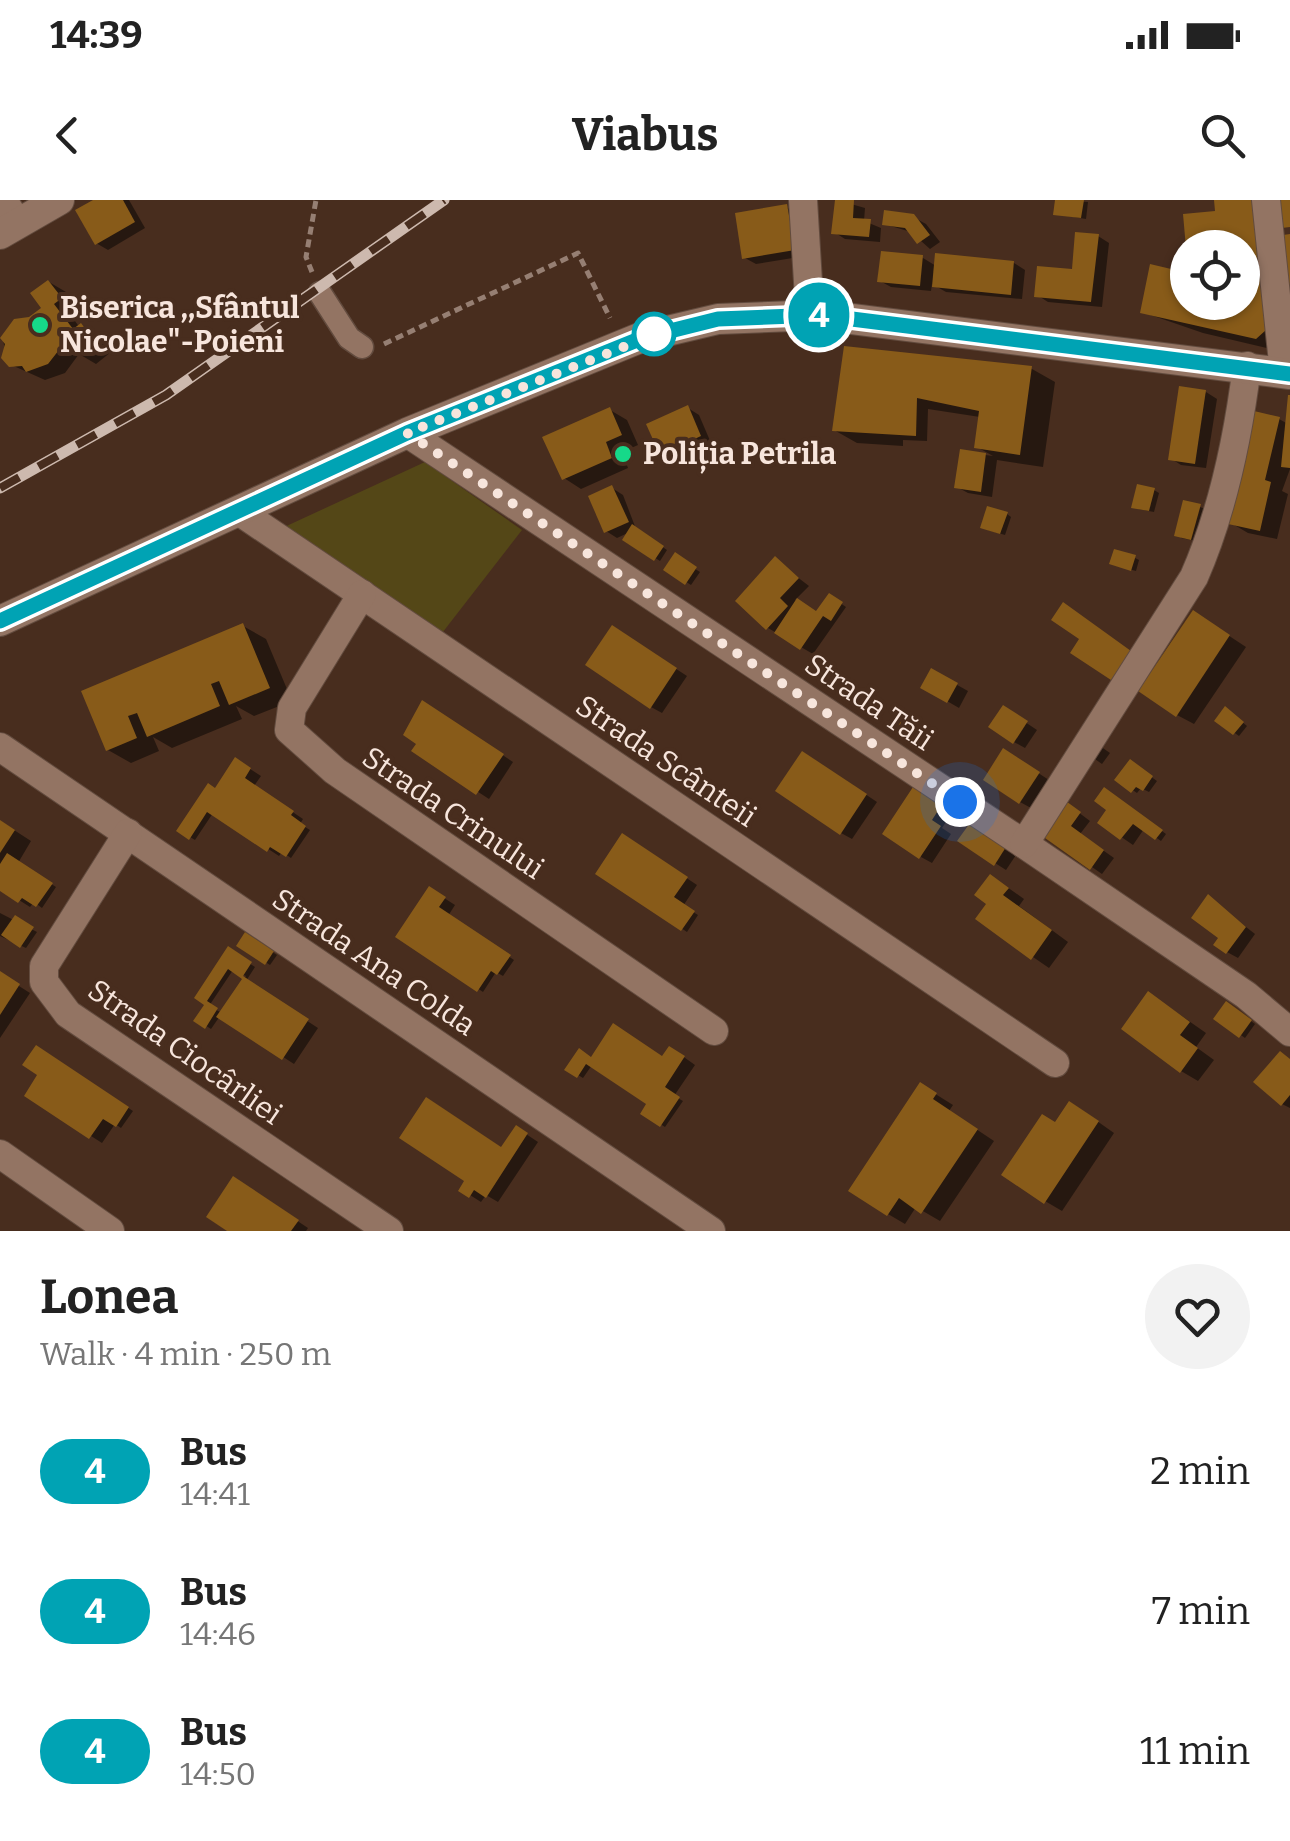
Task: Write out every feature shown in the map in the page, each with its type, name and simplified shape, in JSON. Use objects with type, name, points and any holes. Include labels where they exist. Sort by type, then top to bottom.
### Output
[{"type":"main road","points":[[7,219],[59,200]]},
{"type":"main road","points":[[0,621],[407,433],[670,329],[756,315],[810,315],[1287,373]]},
{"type":"street","points":[[804,200],[810,315]]},
{"type":"street","points":[[1266,200],[1287,373]]},
{"type":"street","points":[[320,293],[349,338],[362,346]]},
{"type":"street","points":[[1024,844],[1194,577],[1219,508],[1247,366]]},
{"type":"street","name":"Strada Tăii","points":[[407,433],[1024,844],[1246,995],[1290,1032]]},
{"type":"street","name":"Strada Scânteii","points":[[240,512],[1055,1063]]},
{"type":"street","name":"Strada Crinului","points":[[362,594],[292,708],[289,730],[297,740],[335,771],[714,1031]]},
{"type":"street","name":"Strada Ana Colda","points":[[0,747],[711,1231]]},
{"type":"street","name":"Strada Ciocârliei","points":[[128,833],[44,966],[44,982],[68,1014],[389,1231]]},
{"type":"street","points":[[0,1154],[110,1231]]},
{"type":"path","points":[[316,200],[306,257],[320,293]]},
{"type":"path","points":[[362,346],[394,342],[578,253],[610,318]]},
{"type":"shaded area","points":[[425,462],[522,530],[439,637],[280,529]]},
{"type":"building","points":[[93,200],[123,200],[135,222],[95,245],[75,210]]},
{"type":"building","points":[[835,200],[854,200],[853,218],[871,219],[869,237],[831,234]]},
{"type":"building","points":[[1055,200],[1084,200],[1081,218],[1053,215]]},
{"type":"building","points":[[1214,200],[1255,200],[1258,230],[1184,230],[1183,214],[1215,211]]},
{"type":"building","points":[[1280,200],[1290,200],[1290,227],[1282,228]]},
{"type":"building","points":[[787,204],[795,250],[742,259],[735,213]]},
{"type":"building","points":[[884,210],[914,214],[930,235],[917,244],[905,228],[882,225]]},
{"type":"building","points":[[1075,232],[1099,234],[1091,302],[1034,297],[1037,266],[1072,269]]},
{"type":"building","points":[[1290,234],[1290,288],[1287,288],[1283,235]]},
{"type":"building","points":[[881,251],[923,255],[920,286],[877,282]]},
{"type":"building","points":[[935,253],[1014,261],[1011,295],[932,287]]},
{"type":"building","points":[[1260,259],[1266,330],[1256,339],[1171,320],[1260,320]]},
{"type":"building","points":[[1150,264],[1170,269],[1170,320],[1140,313]]},
{"type":"building","name":"Biserica ,,Sfântul Nicolae\"-Poieni","points":[[48,280],[62,298],[54,304],[73,329],[81,323],[95,342],[77,355],[66,341],[48,364],[26,372],[22,366],[9,367],[1,358],[5,344],[0,338],[14,319],[29,317],[41,308],[30,293]]},
{"type":"building","points":[[844,346],[1032,366],[1020,455],[974,448],[979,411],[917,398],[916,436],[832,431]]},
{"type":"building","points":[[1179,386],[1206,390],[1195,464],[1168,460]]},
{"type":"building","points":[[1290,395],[1290,468],[1281,467]]},
{"type":"building","points":[[688,405],[701,436],[660,455],[646,424]]},
{"type":"building","points":[[610,407],[622,435],[606,442],[612,458],[562,480],[542,437]]},
{"type":"building","points":[[1254,411],[1280,417],[1265,480],[1271,482],[1260,531],[1228,524]]},
{"type":"building","points":[[960,449],[986,453],[981,492],[954,488]]},
{"type":"building","points":[[1137,484],[1155,488],[1149,511],[1131,508]]},
{"type":"building","points":[[612,485],[629,522],[604,533],[588,496]]},
{"type":"building","points":[[1183,500],[1201,504],[1191,540],[1174,536]]},
{"type":"building","points":[[987,506],[1008,512],[1000,534],[980,528]]},
{"type":"building","points":[[632,524],[664,546],[654,561],[622,540]]},
{"type":"building","points":[[1114,549],[1136,555],[1131,571],[1109,564]]},
{"type":"building","points":[[675,552],[697,567],[685,585],[663,570]]},
{"type":"building","points":[[775,556],[799,578],[780,598],[788,606],[766,630],[735,601]]},
{"type":"building","points":[[829,593],[843,602],[831,621],[823,616],[800,650],[774,633],[797,598],[816,611]]},
{"type":"building","points":[[1063,602],[1131,651],[1111,680],[1070,653],[1079,639],[1051,620]]},
{"type":"building","points":[[1193,610],[1230,635],[1176,717],[1138,691]]},
{"type":"building","points":[[243,623],[270,688],[229,705],[219,681],[211,684],[220,706],[147,737],[137,713],[128,716],[137,738],[106,751],[81,691]]},
{"type":"building","points":[[612,625],[677,668],[650,709],[585,665]]},
{"type":"building","points":[[931,668],[958,683],[947,703],[920,688]]},
{"type":"building","points":[[422,700],[504,754],[476,795],[411,751],[416,744],[403,735]]},
{"type":"building","points":[[1003,705],[1028,721],[1013,744],[988,727]]},
{"type":"building","points":[[1225,706],[1244,722],[1233,735],[1214,721]]},
{"type":"building","points":[[898,709],[909,715],[900,733],[888,726]]},
{"type":"building","points":[[1003,748],[1040,772],[1019,804],[983,780]]},
{"type":"building","points":[[802,751],[867,794],[840,835],[775,791]]},
{"type":"building","points":[[235,757],[251,768],[245,778],[294,811],[291,815],[306,826],[286,857],[270,847],[267,852],[207,812],[189,840],[176,831],[208,783],[215,788]]},
{"type":"building","points":[[1130,759],[1153,776],[1143,791],[1136,787],[1131,793],[1114,780]]},
{"type":"building","points":[[913,787],[941,806],[932,820],[941,826],[919,859],[882,834]]},
{"type":"building","points":[[1104,787],[1163,830],[1155,840],[1133,824],[1120,840],[1097,823],[1106,810],[1094,801]]},
{"type":"building","points":[[1063,799],[1081,812],[1071,826],[1104,850],[1090,870],[1038,833]]},
{"type":"building","points":[[0,820],[15,830],[0,853]]},
{"type":"building","points":[[970,823],[1006,847],[994,866],[957,841]]},
{"type":"building","points":[[622,833],[688,877],[674,897],[695,911],[681,931],[595,874]]},
{"type":"building","points":[[7,853],[53,883],[36,907],[22,898],[18,903],[0,891],[0,864]]},
{"type":"building","points":[[990,874],[1009,888],[1003,895],[1052,930],[1031,960],[975,919],[986,904],[974,895]]},
{"type":"building","points":[[429,886],[446,897],[439,907],[511,955],[497,975],[491,971],[477,992],[395,937]]},
{"type":"building","points":[[1208,894],[1246,927],[1226,954],[1213,945],[1218,938],[1191,918]]},
{"type":"building","points":[[15,915],[34,927],[20,948],[1,935]]},
{"type":"building","points":[[245,932],[274,951],[265,965],[236,946]]},
{"type":"building","points":[[228,946],[252,962],[243,976],[309,1019],[282,1060],[216,1017],[242,979],[228,969],[207,1001],[218,1008],[205,1029],[193,1021],[204,1005],[194,998]]},
{"type":"building","points":[[0,971],[20,984],[0,1015]]},
{"type":"building","points":[[1148,991],[1190,1022],[1180,1035],[1198,1048],[1180,1073],[1121,1029]]},
{"type":"building","points":[[1226,1001],[1252,1020],[1239,1038],[1213,1019]]},
{"type":"building","points":[[613,1023],[662,1056],[669,1046],[685,1056],[665,1087],[680,1097],[660,1127],[640,1114],[646,1104],[586,1064],[577,1078],[564,1070],[579,1048],[591,1057]]},
{"type":"building","points":[[36,1045],[129,1107],[116,1127],[103,1119],[89,1139],[24,1096],[37,1075],[22,1065]]},
{"type":"building","points":[[1280,1051],[1290,1059],[1290,1095],[1281,1106],[1253,1082]]},
{"type":"building","points":[[920,1082],[937,1093],[933,1099],[978,1129],[921,1214],[899,1198],[887,1216],[848,1191]]},
{"type":"building","points":[[426,1097],[501,1147],[516,1125],[528,1133],[486,1198],[474,1190],[469,1198],[458,1191],[464,1181],[399,1138]]},
{"type":"building","points":[[1069,1101],[1099,1121],[1044,1204],[1001,1175],[1042,1114],[1055,1122]]},
{"type":"building","points":[[233,1176],[299,1220],[291,1231],[227,1231],[206,1217]]},
{"type":"railway","points":[[0,488],[166,395],[444,200]]},
{"type":"bus line","name":"4","points":[[0,621],[407,433],[590,358],[685,325],[756,315],[820,315],[1107,348],[1290,374]]},
{"type":"place","name":"Biserica ,,Sfântul Nicolae\"-Poieni","points":[[40,325]]},
{"type":"place","name":"Poliția Petrila","points":[[623,454]]},
{"type":"route","points":[[654,334],[664,331],[407,433],[960,802]]}]
